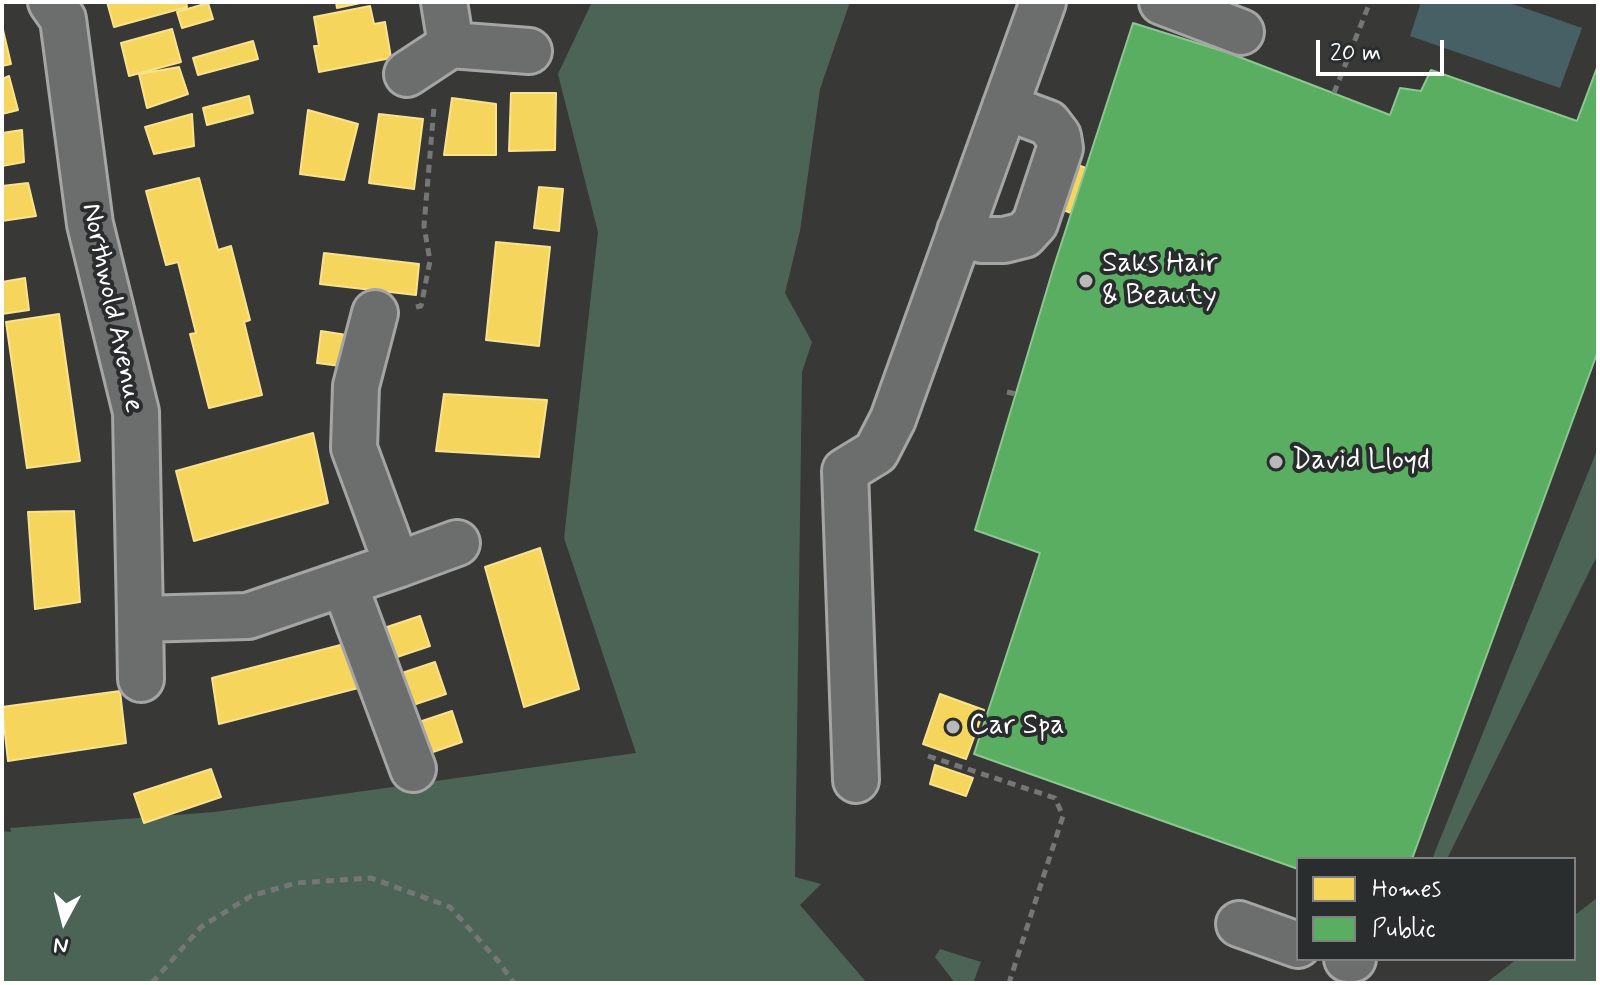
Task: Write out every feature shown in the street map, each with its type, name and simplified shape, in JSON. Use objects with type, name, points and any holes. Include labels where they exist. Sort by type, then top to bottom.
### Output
[{"type":"street","name":"Northwold Avenue","points":[[51,2],[63,19],[90,224],[136,412],[141,679]]},
{"type":"street","points":[[444,2],[451,45]]},
{"type":"street","points":[[856,780],[845,471],[876,452],[893,419],[1043,2]]},
{"type":"street","points":[[1162,2],[1241,32]]},
{"type":"street","points":[[407,74],[451,45],[529,51]]},
{"type":"street","points":[[960,231],[982,240],[1004,240],[1024,235],[1035,223],[1060,148],[1058,136],[1048,123],[1005,107]]},
{"type":"street","points":[[375,313],[356,386],[354,448],[397,565]]},
{"type":"street","points":[[140,619],[248,616],[457,543]]},
{"type":"street","points":[[344,583],[413,769]]},
{"type":"street","points":[[1239,924],[1296,944]]},
{"type":"path","points":[[1334,93],[1370,2]]},
{"type":"path","points":[[375,313],[421,306],[430,261],[424,226],[436,86],[451,45]]},
{"type":"path","points":[[1007,392],[1016,394]]},
{"type":"path","points":[[928,756],[1055,798],[1063,816],[1009,983]]},
{"type":"path","points":[[152,983],[201,927],[251,896],[296,883],[371,878],[450,907],[514,983]]},
{"type":"green space","points":[[592,2],[850,2],[820,89],[800,231],[785,293],[812,342],[802,372],[795,877],[821,884],[800,905],[867,983],[2,983],[2,831],[11,832],[10,828],[214,812],[636,753],[564,538],[598,232],[558,74]]},
{"type":"green space","points":[[1598,448],[1598,554],[1448,857],[1433,857]]},
{"type":"green space","points":[[1598,897],[1598,983],[1486,983],[1514,961],[1576,961],[1576,914]]},
{"type":"green space","points":[[940,949],[981,962],[973,983],[955,983],[935,957]]},
{"type":"water","points":[[1421,2],[1507,2],[1582,28],[1560,88],[1410,36]]},
{"type":"building: Homes","points":[[107,2],[186,2],[187,7],[114,27]]},
{"type":"building: Homes","points":[[336,2],[365,2],[337,8]]},
{"type":"building: Homes","points":[[208,3],[213,19],[182,28],[177,12]]},
{"type":"building: Homes","points":[[370,6],[374,24],[385,22],[391,58],[319,72],[314,46],[319,46],[314,17]]},
{"type":"building: Homes","points":[[172,29],[181,62],[129,76],[121,43]]},
{"type":"building: Homes","points":[[2,31],[11,64],[2,66]]},
{"type":"building: Homes","points":[[253,41],[258,59],[198,75],[193,58]]},
{"type":"building: Homes","points":[[179,67],[188,94],[147,108],[139,74]]},
{"type":"building: Homes","points":[[9,76],[18,110],[2,114],[2,79]]},
{"type":"building: Homes","points":[[511,93],[556,93],[555,150],[509,151]]},
{"type":"building: Homes","points":[[249,96],[253,113],[207,125],[203,108]]},
{"type":"building: Homes","points":[[452,98],[496,104],[496,155],[444,155]]},
{"type":"building: Homes","points":[[308,110],[358,124],[344,180],[300,174]]},
{"type":"building: Homes","points":[[192,114],[194,146],[154,154],[145,127]]},
{"type":"building: Homes","points":[[379,114],[423,119],[414,189],[369,183]]},
{"type":"building: Homes","points":[[22,130],[24,162],[2,166],[2,133]]},
{"type":"building: Homes","points":[[1047,154],[1086,168],[1071,213],[1029,197]]},
{"type":"building: Homes","points":[[199,178],[218,250],[231,246],[250,320],[244,322],[262,395],[209,408],[190,334],[196,333],[178,262],[166,265],[146,191]]},
{"type":"building: Homes","points":[[28,183],[36,216],[2,221],[2,186]]},
{"type":"building: Homes","points":[[539,187],[563,189],[559,231],[534,228]]},
{"type":"building: Homes","points":[[496,242],[550,247],[539,346],[486,340]]},
{"type":"building: Homes","points":[[324,253],[419,264],[416,295],[320,284]]},
{"type":"building: Homes","points":[[25,278],[29,310],[2,314],[2,282]]},
{"type":"building: Homes","points":[[59,314],[80,461],[27,468],[6,322]]},
{"type":"building: Homes","points":[[321,331],[353,336],[348,367],[317,363]]},
{"type":"building: Homes","points":[[444,394],[547,400],[539,457],[436,451]]},
{"type":"building: Homes","points":[[313,433],[328,503],[194,541],[176,471]]},
{"type":"building: Homes","points":[[74,511],[80,602],[35,609],[28,512]]},
{"type":"building: Homes","points":[[540,548],[579,689],[524,707],[485,567]]},
{"type":"building: Homes","points":[[420,616],[430,646],[397,657],[387,627]]},
{"type":"building: Homes","points":[[360,640],[366,686],[219,724],[212,678]]},
{"type":"building: Homes","points":[[435,662],[446,694],[413,705],[402,673]]},
{"type":"building: Homes","points":[[120,691],[126,743],[8,761],[2,707]]},
{"type":"building: Homes","name":"Car Spa","points":[[940,694],[984,710],[966,759],[923,744]]},
{"type":"building: Homes","points":[[452,711],[462,742],[430,753],[419,722]]},
{"type":"building: Homes","name":"Car Spa","points":[[935,765],[973,778],[966,796],[930,784]]},
{"type":"building: Homes","points":[[211,769],[221,797],[144,823],[134,794]]},
{"type":"building: Public","name":"David Lloyd","points":[[1133,23],[1229,53],[1390,115],[1400,88],[1421,91],[1431,70],[1577,121],[1598,65],[1598,351],[1413,857],[1296,857],[1296,868],[974,754],[1040,553],[975,530],[1054,266]]},
{"type":"place","name":"Saks Hair & Beauty","points":[[1086,281]]},
{"type":"place","name":"David Lloyd","points":[[1276,462]]},
{"type":"place","name":"Car Spa","points":[[953,727]]}]
